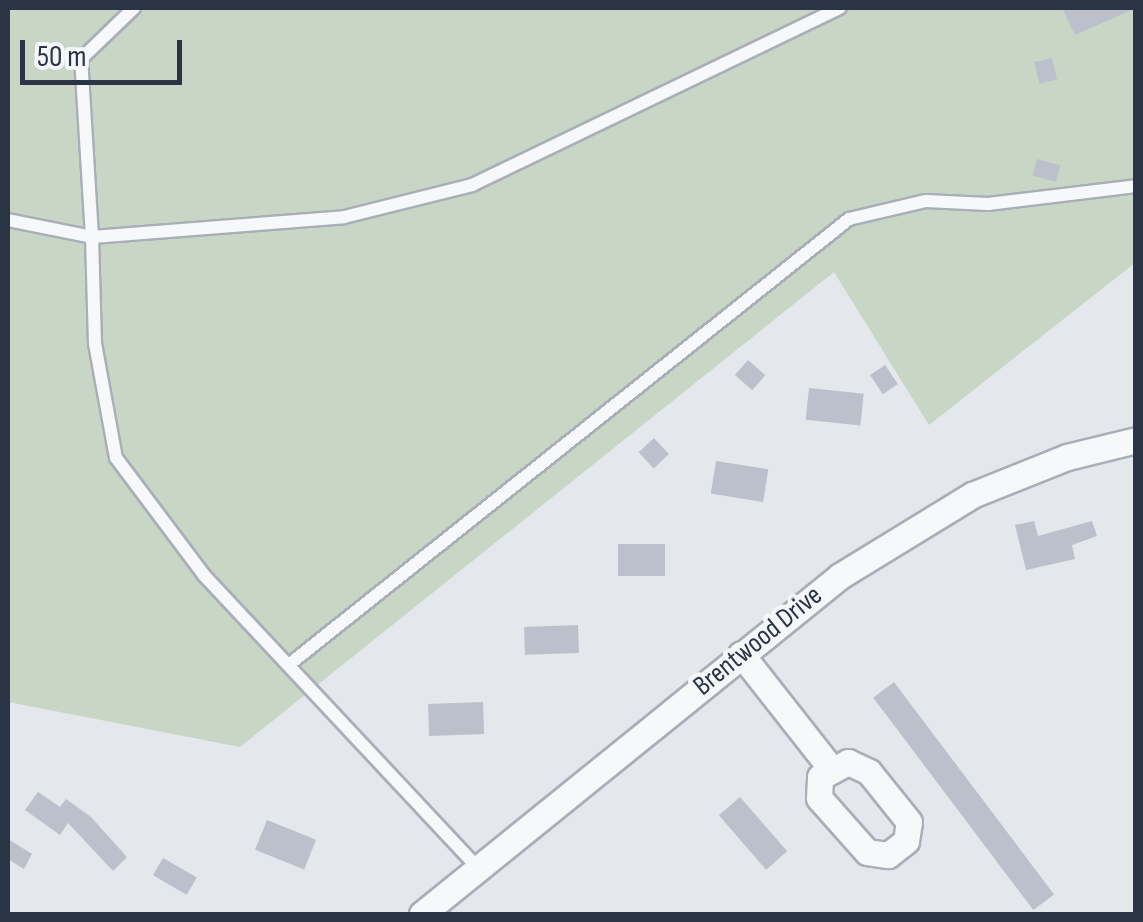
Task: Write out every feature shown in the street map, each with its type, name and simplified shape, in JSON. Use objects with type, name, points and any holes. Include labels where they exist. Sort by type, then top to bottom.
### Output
[{"type":"street","name":"Brentwood Drive","points":[[422,914],[840,576],[972,495],[1066,457],[1136,440]]},
{"type":"street","points":[[741,654],[830,767]]},
{"type":"lane","points":[[134,8],[80,60],[96,344],[116,458],[204,575],[478,868]]},
{"type":"lane","points":[[8,220],[92,237],[344,216],[472,185],[840,8]]},
{"type":"lane","points":[[290,663],[849,219],[926,201],[988,204],[1136,186]]},
{"type":"green space","points":[[8,8],[1135,8],[1135,263],[929,425],[834,272],[240,747],[8,702]]},
{"type":"building","points":[[1062,8],[1136,8],[1075,35]]},
{"type":"building","points":[[1052,58],[1057,79],[1039,83],[1034,62]]},
{"type":"building","points":[[1037,159],[1060,165],[1056,182],[1033,175]]},
{"type":"building","points":[[748,360],[765,375],[752,390],[735,375]]},
{"type":"building","points":[[885,365],[898,384],[883,394],[870,375]]},
{"type":"building","points":[[809,388],[864,394],[860,426],[806,420]]},
{"type":"building","points":[[654,438],[669,454],[654,468],[639,452]]},
{"type":"building","points":[[716,461],[768,469],[763,502],[711,494]]},
{"type":"building","points":[[1034,521],[1038,536],[1092,521],[1097,536],[1072,545],[1075,559],[1026,570],[1015,525]]},
{"type":"building","points":[[618,544],[665,544],[665,576],[618,576]]},
{"type":"building","points":[[578,625],[579,653],[525,655],[524,627]]},
{"type":"building","points":[[894,682],[1054,894],[1033,910],[873,698]]},
{"type":"building","points":[[483,702],[484,734],[429,736],[428,704]]},
{"type":"building","points":[[38,792],[60,807],[66,799],[91,817],[127,857],[113,871],[68,823],[60,835],[25,810]]},
{"type":"building","points":[[740,797],[787,851],[766,870],[719,815]]},
{"type":"building","points":[[267,820],[316,840],[304,870],[255,850]]},
{"type":"building","points":[[8,839],[32,854],[24,869],[8,859]]},
{"type":"building","points":[[163,858],[197,878],[187,895],[153,875]]}]
